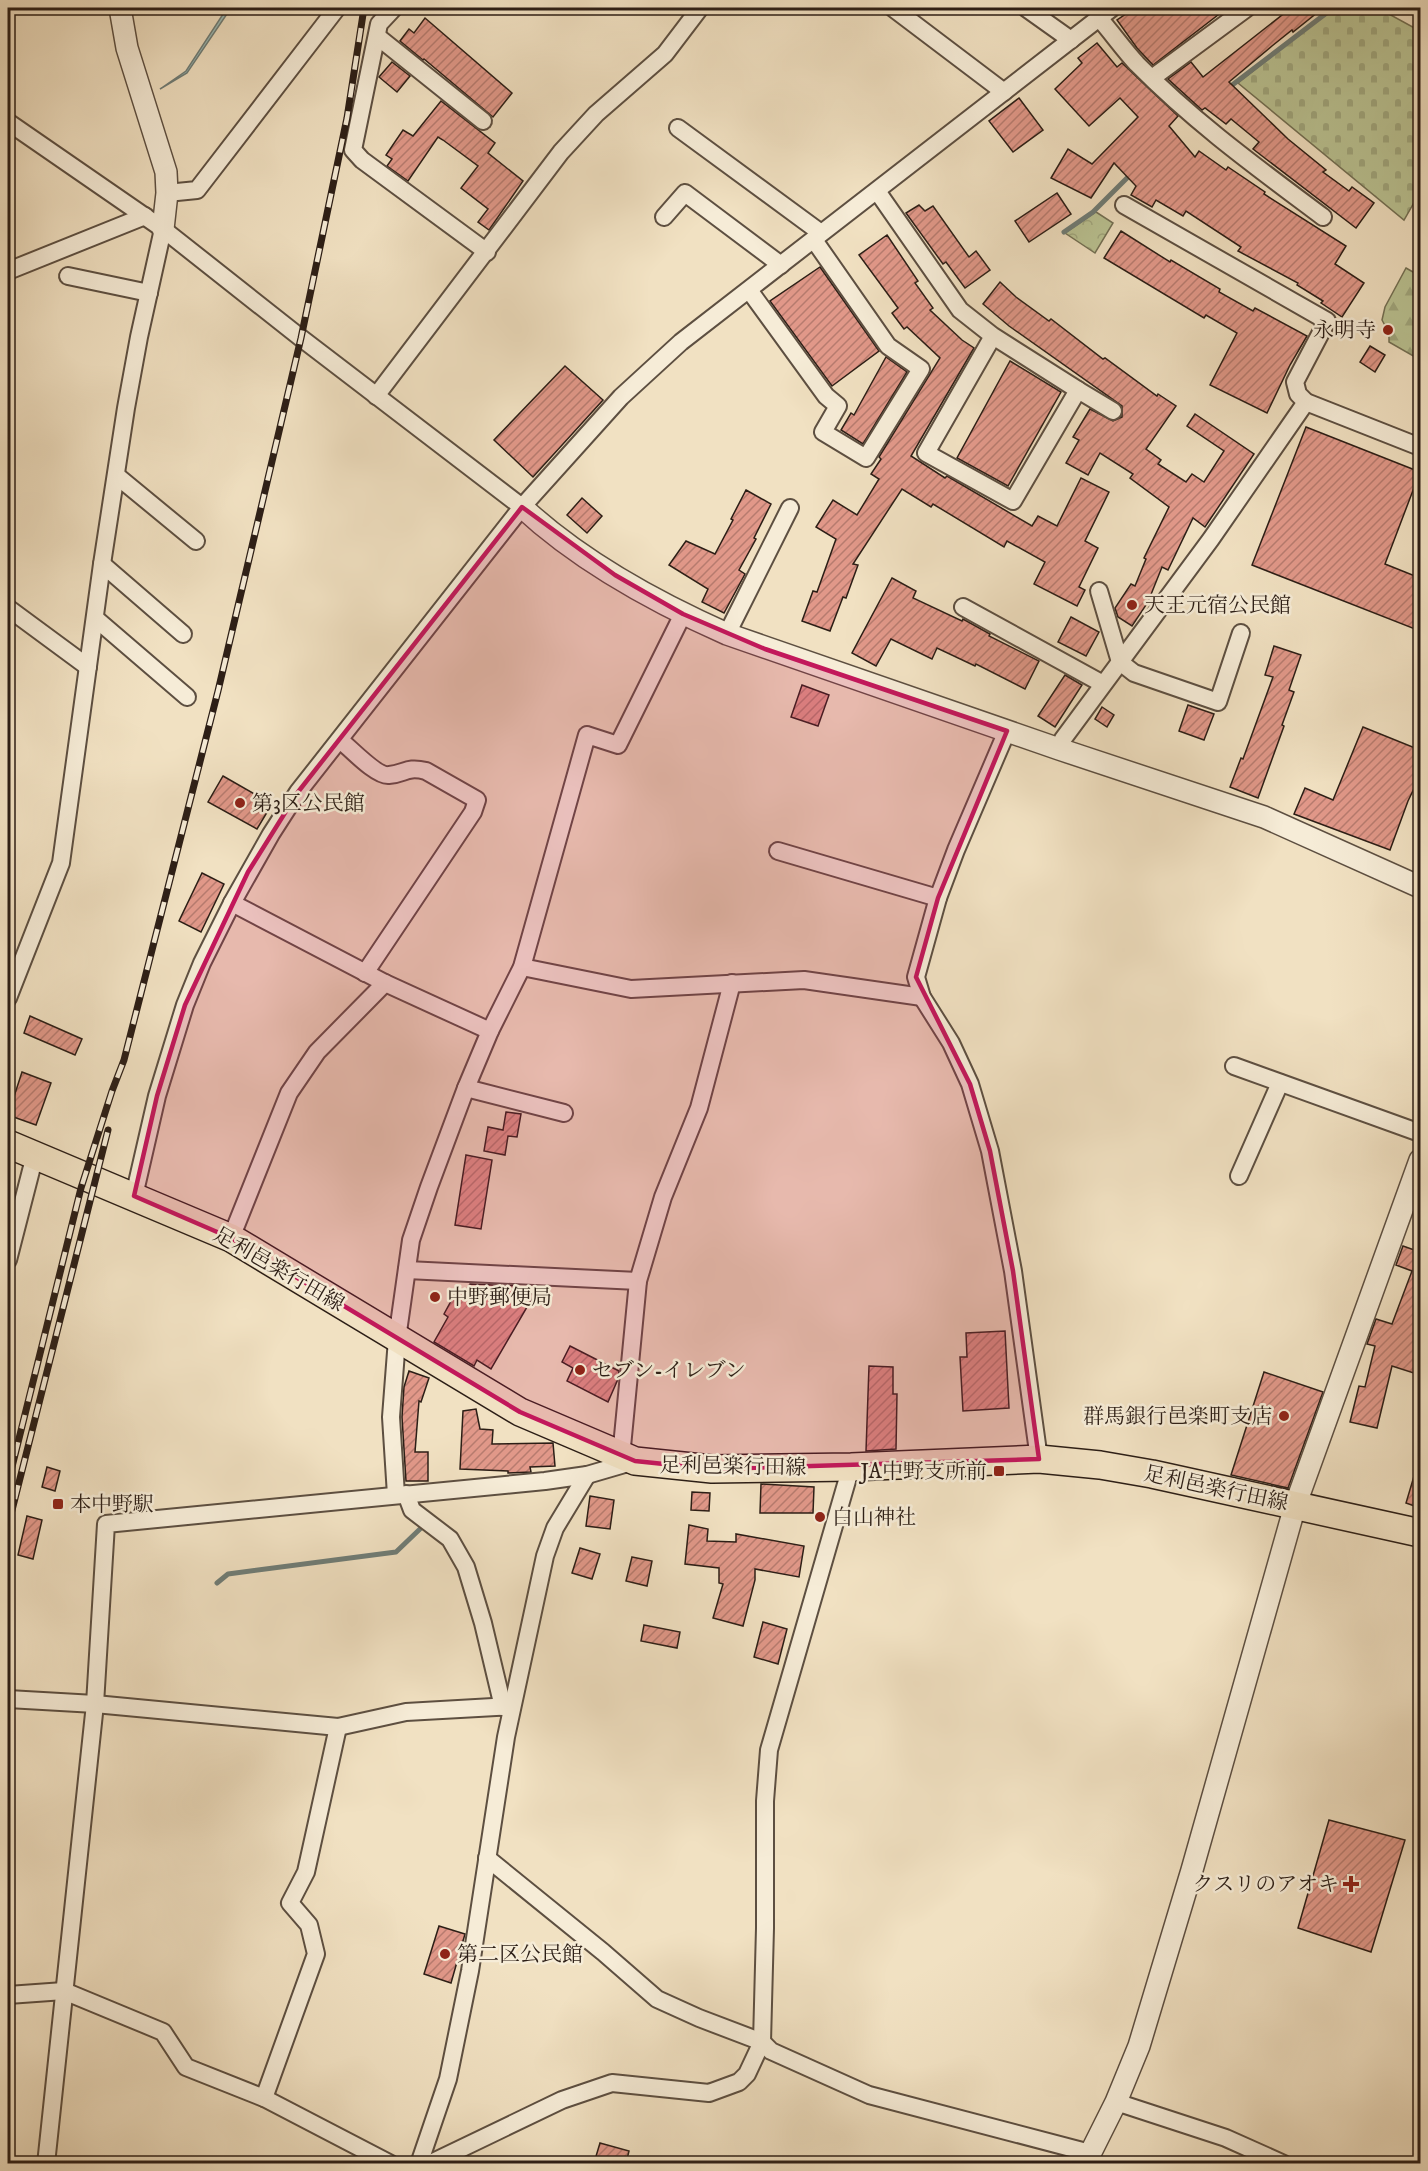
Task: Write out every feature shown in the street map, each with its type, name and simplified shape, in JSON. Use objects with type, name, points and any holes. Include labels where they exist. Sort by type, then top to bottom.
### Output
[{"type":"main road","name":"足利邑楽行田線","points":[[8,1144],[231,1238],[520,1412],[628,1459],[712,1469],[851,1467],[1039,1459],[1100,1465],[1152,1474],[1420,1533]]},
{"type":"street","points":[[8,998],[61,863],[126,408],[163,229],[167,194],[166,172],[127,48],[120,8]]},
{"type":"street","points":[[167,194],[197,190],[337,8]]},
{"type":"street","points":[[394,8],[380,23],[353,150],[362,160],[487,252]]},
{"type":"street","points":[[893,8],[1004,92]]},
{"type":"street","points":[[1026,8],[1071,40]]},
{"type":"street","points":[[1152,78],[1247,8]]},
{"type":"street","points":[[376,396],[561,152],[596,114],[665,54],[696,9]]},
{"type":"street","points":[[134,1196],[169,1053],[202,963],[232,903],[282,817],[522,507],[621,397],[681,342],[1106,13],[1136,63],[1224,143],[1323,217]]},
{"type":"street","points":[[380,23],[483,121]]},
{"type":"street","points":[[8,122],[163,229],[376,396],[589,558],[683,614],[727,634],[1264,817],[1420,887]]},
{"type":"street","points":[[678,128],[818,237],[888,346],[921,369],[866,458],[823,432],[838,406],[826,396],[749,290]]},
{"type":"street","points":[[877,191],[960,310],[993,336],[1113,411]]},
{"type":"street","points":[[664,217],[685,193],[781,265]]},
{"type":"street","points":[[1124,205],[1327,321],[1296,382],[1298,394],[1306,402],[1420,447]]},
{"type":"street","points":[[8,271],[145,216]]},
{"type":"street","points":[[68,276],[149,292]]},
{"type":"street","points":[[993,336],[926,453],[1013,501],[1078,390]]},
{"type":"street","points":[[1059,749],[1063,740],[1211,538],[1306,402]]},
{"type":"street","points":[[117,477],[196,541]]},
{"type":"street","points":[[727,634],[790,508]]},
{"type":"street","points":[[102,564],[183,634]]},
{"type":"street","points":[[1099,591],[1120,662],[1134,673],[1218,702],[1240,633]]},
{"type":"street","points":[[963,607],[1103,684]]},
{"type":"street","points":[[8,608],[88,667]]},
{"type":"street","points":[[508,1707],[466,1567],[450,1539],[412,1510],[401,1494],[392,1457],[391,1416],[397,1340],[411,1240],[466,1088],[490,1031],[522,967],[587,735],[618,745],[683,614]]},
{"type":"street","points":[[95,618],[188,697]]},
{"type":"street","points":[[1007,731],[938,898],[916,977],[922,997],[951,1043],[970,1084],[990,1151],[1013,1271],[1039,1459]]},
{"type":"street","points":[[340,740],[381,775],[393,775],[417,768],[477,800],[472,812],[365,973]]},
{"type":"street","points":[[778,851],[938,898]]},
{"type":"street","points":[[232,903],[385,983],[490,1031]]},
{"type":"street","points":[[522,967],[631,989],[804,980],[922,997]]},
{"type":"street","points":[[231,1238],[289,1093],[317,1052],[385,983]]},
{"type":"street","points":[[45,2163],[95,1704],[106,1524],[587,1475],[628,1459],[638,1281],[663,1197],[699,1108],[732,983]]},
{"type":"street","points":[[1233,1066],[1420,1134]]},
{"type":"street","points":[[1239,1176],[1280,1083]]},
{"type":"street","points":[[466,1088],[564,1113]]},
{"type":"street","points":[[8,1260],[35,1155]]},
{"type":"street","points":[[488,1858],[657,1999],[762,2042],[771,2051],[869,2095],[1088,2158],[1116,2102],[1142,2035],[1295,1506],[1415,1191],[1420,1160]]},
{"type":"street","points":[[407,1270],[638,1281]]},
{"type":"street","points":[[429,2163],[562,2100],[612,2083],[709,2093],[739,2082],[747,2074],[762,2042],[765,1801],[769,1750],[851,1467]]},
{"type":"street","points":[[419,2163],[448,2079],[470,1971],[506,1737],[508,1707],[545,1556],[555,1528],[587,1475]]},
{"type":"street","points":[[8,1699],[95,1704],[338,1727],[406,1712],[508,1707]]},
{"type":"street","points":[[264,2098],[316,1954],[309,1925],[290,1903],[306,1872],[338,1727]]},
{"type":"street","points":[[8,1995],[64,1991],[163,2032],[186,2067],[264,2098],[391,2163]]},
{"type":"street","points":[[1116,2102],[1226,2138],[1284,2163]]},
{"type":"highlighted area","points":[[522,507],[615,575],[683,614],[765,649],[1007,731],[938,898],[916,977],[970,1084],[990,1151],[1013,1271],[1039,1459],[712,1469],[635,1461],[520,1412],[231,1238],[134,1196],[157,1096],[185,1005],[248,872],[298,792]]},
{"type":"green space","points":[[1337,8],[1378,8],[1420,31],[1420,192],[1404,220],[1238,83],[1315,22]]},
{"type":"green space","points":[[1096,212],[1113,223],[1095,253],[1065,233]]},
{"type":"green space","points":[[1406,268],[1420,276],[1420,347],[1415,357],[1389,342],[1389,333],[1382,320],[1385,307]]},
{"type":"water","points":[[227,8],[231,8],[187,73],[160,89],[186,71]]},
{"type":"building","points":[[1135,8],[1227,8],[1153,65],[1137,48],[1117,20]]},
{"type":"building","points":[[1291,8],[1323,8],[1293,32],[1292,30],[1229,82],[1288,139],[1326,170],[1323,172],[1349,191],[1352,187],[1374,203],[1356,228],[1253,149],[1259,142],[1231,119],[1226,124],[1205,108],[1202,110],[1168,79],[1191,62],[1203,77]]},
{"type":"building","points":[[425,18],[512,93],[493,117],[400,41],[409,29],[414,33]]},
{"type":"building","points":[[1097,43],[1117,67],[1122,63],[1178,116],[1169,126],[1195,157],[1199,151],[1226,170],[1228,167],[1265,192],[1264,194],[1346,246],[1335,264],[1364,283],[1342,317],[1321,303],[1323,301],[1297,285],[1298,283],[1238,251],[1241,247],[1186,211],[1183,216],[1156,200],[1152,207],[1131,195],[1136,186],[1114,163],[1091,198],[1051,178],[1068,149],[1092,164],[1138,117],[1120,98],[1089,126],[1055,89],[1082,63],[1078,58]]},
{"type":"building","points":[[392,62],[410,76],[397,92],[379,77]]},
{"type":"building","points":[[1019,98],[1043,130],[1013,152],[989,121]]},
{"type":"building","points":[[441,101],[495,143],[488,153],[523,181],[489,230],[478,222],[488,209],[461,188],[478,166],[443,140],[438,137],[408,181],[387,166],[392,159],[386,155],[403,130],[413,136]]},
{"type":"building","points":[[1057,193],[1071,214],[1029,242],[1015,221]]},
{"type":"building","points":[[919,205],[925,211],[933,206],[969,257],[976,251],[990,270],[965,288],[946,262],[943,264],[906,213]]},
{"type":"building","points":[[1121,231],[1170,262],[1171,260],[1220,289],[1219,292],[1307,336],[1267,413],[1210,385],[1237,333],[1206,315],[1204,318],[1104,258]]},
{"type":"building","points":[[887,235],[918,281],[915,283],[933,308],[930,310],[974,348],[911,456],[945,478],[947,476],[1032,526],[1038,516],[1057,526],[1081,478],[1109,492],[1085,541],[1098,548],[1079,587],[1085,590],[1077,606],[1034,584],[1045,562],[1007,541],[1004,547],[933,504],[931,507],[902,489],[853,564],[858,565],[846,598],[843,597],[830,631],[802,621],[813,591],[817,592],[836,539],[816,527],[833,500],[857,515],[879,479],[871,474],[881,459],[879,457],[940,358],[907,327],[904,329],[892,313],[898,308],[859,255]]},
{"type":"building","points":[[820,267],[879,351],[832,386],[770,301]]},
{"type":"building","points":[[1000,282],[1049,321],[1051,319],[1103,359],[1105,358],[1157,396],[1158,394],[1176,406],[1146,449],[1161,460],[1158,464],[1186,482],[1192,474],[1204,482],[1224,451],[1187,426],[1195,414],[1254,454],[1205,527],[1193,518],[1168,570],[1162,567],[1148,602],[1132,626],[1118,617],[1115,608],[1131,584],[1135,586],[1146,559],[1144,558],[1169,507],[1130,478],[1133,474],[1100,453],[1088,475],[1066,463],[1079,440],[1073,437],[1090,409],[1113,421],[1122,417],[1122,406],[1009,326],[983,304]]},
{"type":"building","points":[[1370,346],[1385,355],[1375,372],[1360,362]]},
{"type":"building","points":[[886,357],[907,372],[863,444],[841,430],[851,413],[854,415]]},
{"type":"building","points":[[1010,361],[1061,392],[1008,486],[957,458]]},
{"type":"building","points":[[565,366],[603,400],[533,477],[494,440]]},
{"type":"building","points":[[1306,427],[1420,472],[1385,564],[1420,578],[1420,631],[1252,565]]},
{"type":"building","points":[[746,490],[771,504],[739,570],[745,574],[724,613],[702,602],[708,589],[669,565],[686,541],[715,554]]},
{"type":"building","points":[[582,498],[602,516],[587,533],[567,515]]},
{"type":"building","points":[[892,578],[916,591],[913,598],[962,621],[963,619],[990,634],[989,636],[1039,661],[1025,689],[976,664],[975,666],[937,648],[932,659],[891,639],[876,666],[852,653]]},
{"type":"building","points":[[1071,617],[1099,632],[1086,656],[1058,642]]},
{"type":"building","points":[[1274,646],[1301,655],[1289,690],[1294,692],[1282,725],[1284,726],[1258,798],[1230,787],[1241,758],[1243,759],[1273,677],[1265,675]]},
{"type":"building","points":[[1065,675],[1082,685],[1055,727],[1038,716]]},
{"type":"building","points":[[802,685],[829,695],[818,726],[791,717]]},
{"type":"building","points":[[1188,705],[1214,714],[1204,740],[1179,731]]},
{"type":"building","points":[[1102,707],[1114,715],[1107,727],[1095,719]]},
{"type":"building","points":[[1363,727],[1420,750],[1420,776],[1390,850],[1294,814],[1305,788],[1333,800]]},
{"type":"building","name":"第3区公民館","points":[[223,776],[272,804],[257,829],[208,802]]},
{"type":"building","points":[[202,873],[224,884],[201,932],[179,921]]},
{"type":"building","points":[[30,1016],[82,1039],[75,1055],[24,1033]]},
{"type":"building","points":[[22,1072],[51,1083],[36,1125],[8,1115]]},
{"type":"building","points":[[506,1112],[521,1114],[517,1137],[508,1136],[505,1155],[484,1151],[488,1127],[503,1130]]},
{"type":"building","points":[[466,1155],[492,1160],[481,1229],[455,1225]]},
{"type":"building","points":[[1403,1246],[1420,1252],[1420,1375],[1392,1366],[1377,1428],[1350,1422],[1359,1386],[1365,1387],[1375,1346],[1367,1344],[1376,1319],[1392,1324],[1412,1271],[1396,1265]]},
{"type":"building","points":[[470,1284],[517,1286],[534,1295],[491,1369],[477,1360],[474,1366],[434,1342],[448,1317],[444,1314],[457,1290],[464,1294]]},
{"type":"building","points":[[1005,1331],[1009,1408],[963,1411],[960,1357],[967,1357],[966,1333]]},
{"type":"building","points":[[570,1346],[619,1371],[608,1402],[567,1381],[573,1368],[562,1362]]},
{"type":"building","points":[[869,1366],[893,1367],[893,1394],[897,1394],[896,1449],[866,1451]]},
{"type":"building","points":[[409,1371],[429,1378],[421,1402],[419,1401],[415,1452],[428,1452],[428,1481],[406,1481],[402,1417],[404,1387]]},
{"type":"building","name":"群馬銀行邑楽町支店","points":[[1264,1372],[1323,1392],[1288,1488],[1231,1475]]},
{"type":"building","points":[[476,1409],[480,1429],[493,1430],[492,1444],[553,1443],[555,1466],[530,1467],[531,1472],[508,1473],[508,1471],[460,1469],[463,1411]]},
{"type":"building","points":[[1417,1466],[1420,1466],[1420,1508],[1406,1503]]},
{"type":"building","points":[[47,1467],[60,1471],[55,1491],[42,1487]]},
{"type":"building","points":[[761,1484],[814,1487],[813,1513],[760,1513]]},
{"type":"building","points":[[692,1492],[710,1493],[709,1511],[691,1510]]},
{"type":"building","points":[[590,1496],[614,1500],[610,1529],[586,1526]]},
{"type":"building","points":[[27,1516],[42,1520],[33,1559],[18,1555]]},
{"type":"building","points":[[689,1525],[708,1529],[707,1541],[736,1542],[736,1534],[804,1546],[799,1577],[755,1569],[755,1580],[743,1626],[713,1618],[723,1584],[719,1583],[719,1568],[685,1564]]},
{"type":"building","points":[[580,1548],[600,1554],[592,1579],[572,1573]]},
{"type":"building","points":[[632,1557],[652,1561],[647,1586],[626,1581]]},
{"type":"building","points":[[763,1622],[787,1629],[778,1664],[754,1657]]},
{"type":"building","points":[[644,1625],[680,1632],[677,1648],[641,1641]]},
{"type":"building","name":"クスリのアオキ","points":[[1329,1820],[1405,1840],[1371,1952],[1298,1928]]},
{"type":"building","name":"第二区公民館","points":[[439,1926],[465,1934],[451,1983],[424,1974]]},
{"type":"building","points":[[600,2143],[629,2151],[626,2163],[594,2163]]},
{"type":"waterway","points":[[1227,89],[1333,8]]},
{"type":"waterway","points":[[1064,232],[1093,212],[1132,173]]},
{"type":"waterway","points":[[217,1583],[228,1574],[396,1552],[420,1529]]},
{"type":"railway","points":[[8,1483],[81,1188],[124,1060],[218,691],[301,338],[347,118],[364,8]]},
{"type":"railway","points":[[8,1526],[108,1130]]},
{"type":"place","name":"永明寺","points":[[1388,330]]},
{"type":"place","name":"天王元宿公民館","points":[[1132,605]]},
{"type":"place","name":"第3区公民館","points":[[240,803]]},
{"type":"place","name":"中野郵便局","points":[[435,1297]]},
{"type":"place","name":"セブン-イレブン","points":[[580,1370]]},
{"type":"place","name":"群馬銀行邑楽町支店","points":[[1284,1416]]},
{"type":"place","name":"JA中野支所前","points":[[999,1471]]},
{"type":"place","name":"本中野駅","points":[[58,1504]]},
{"type":"place","name":"白山神社","points":[[820,1517]]},
{"type":"place","name":"クスリのアオキ","points":[[1351,1884]]},
{"type":"place","name":"第二区公民館","points":[[445,1954]]}]
